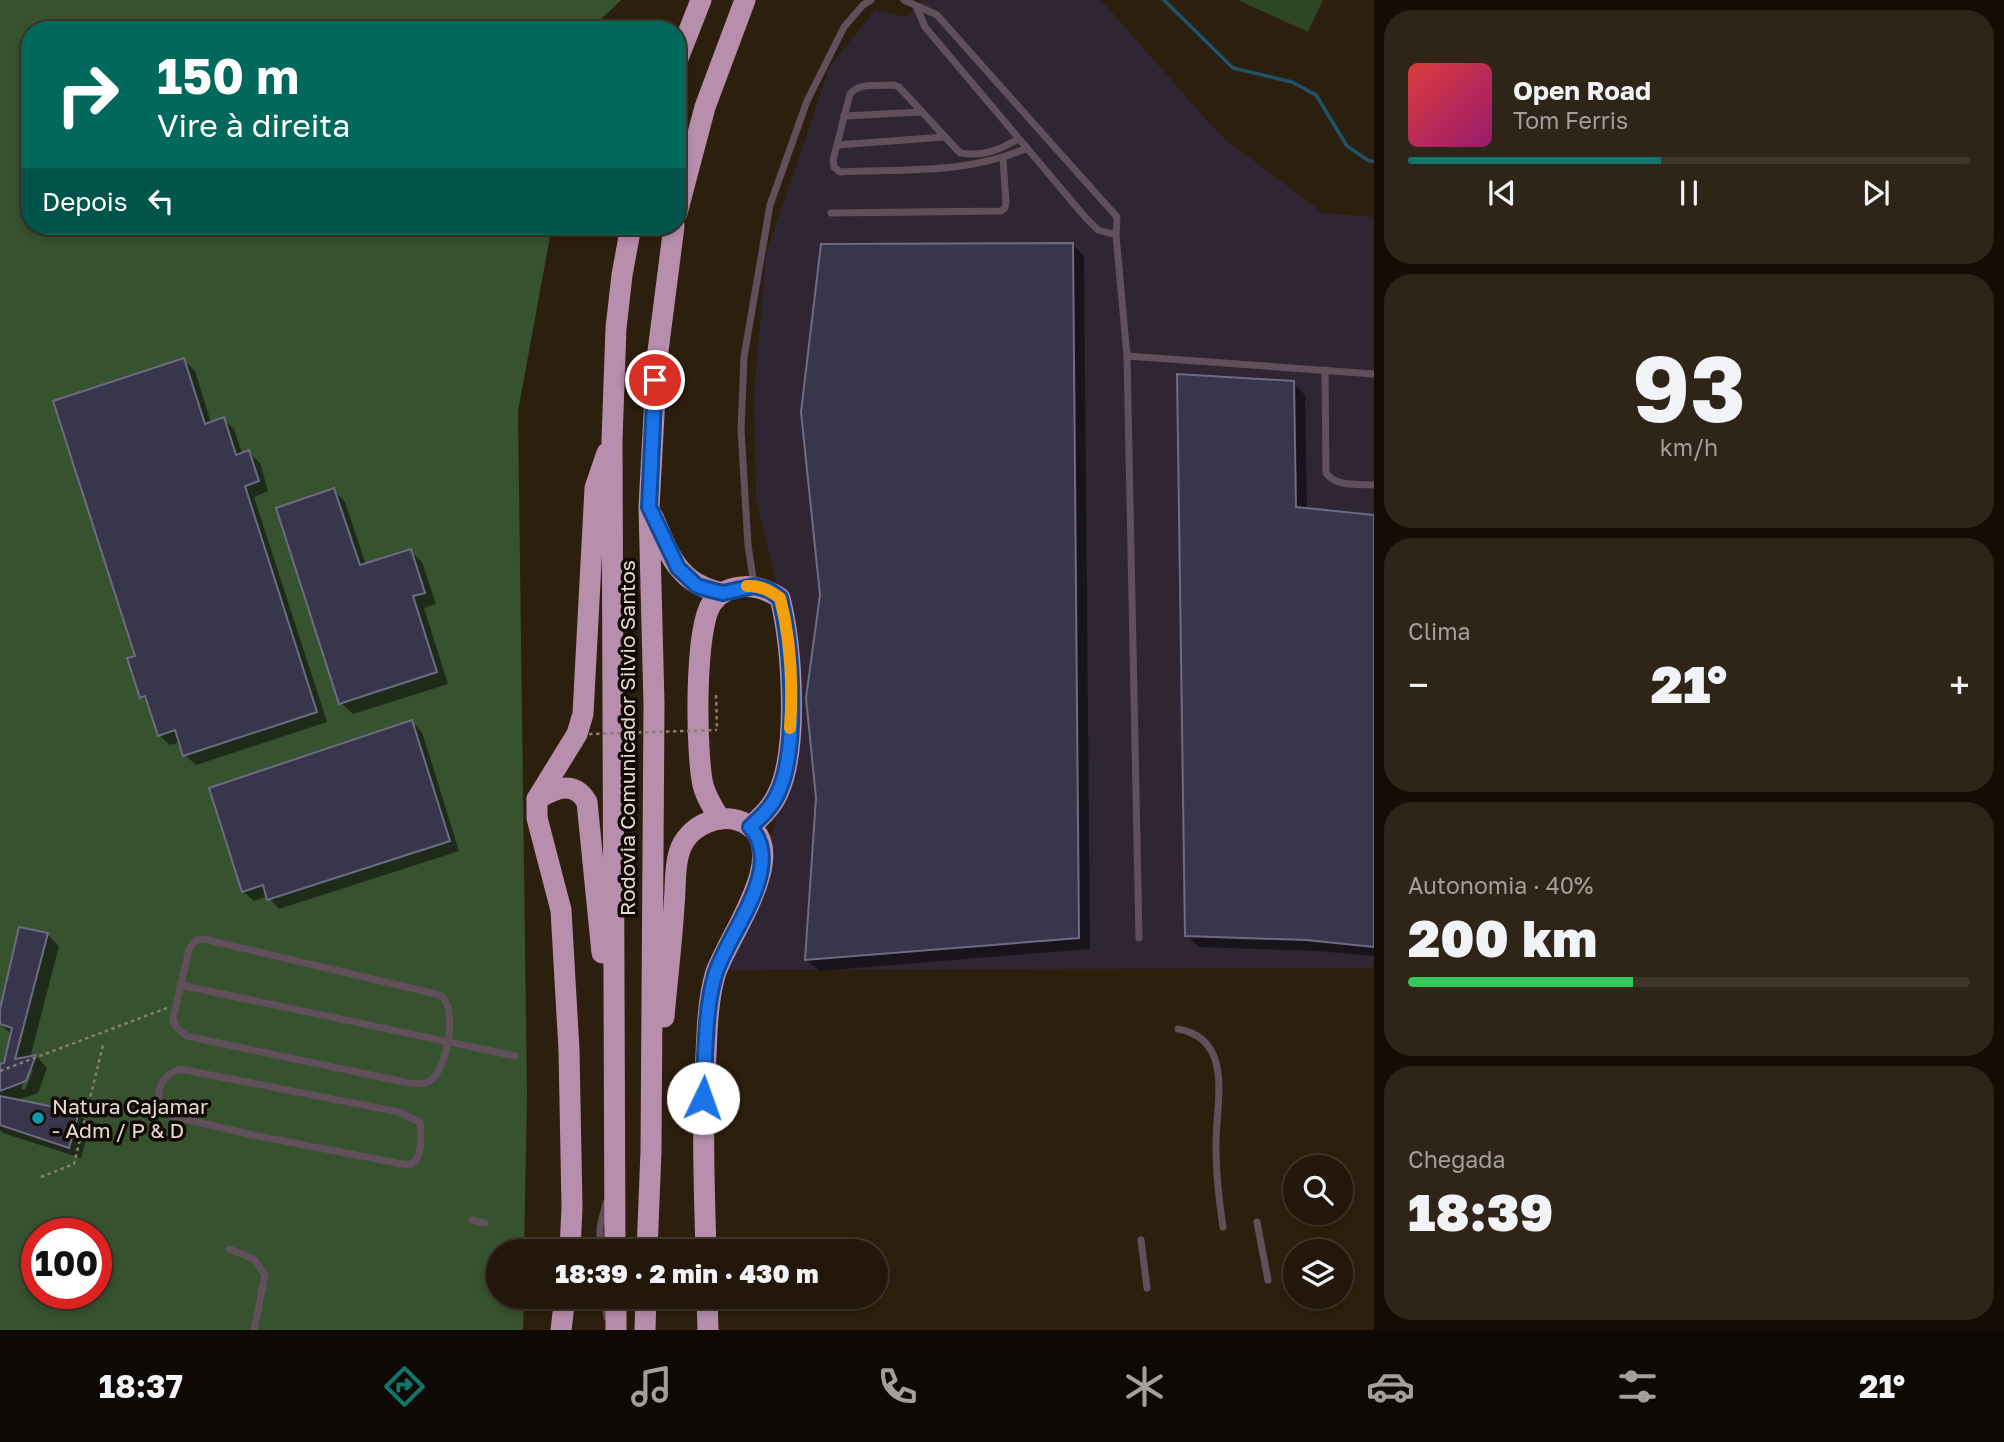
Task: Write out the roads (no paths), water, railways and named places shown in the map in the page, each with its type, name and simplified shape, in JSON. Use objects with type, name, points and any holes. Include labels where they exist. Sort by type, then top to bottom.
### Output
[{"type":"highway","points":[[686,38],[701,0]]},
{"type":"highway","points":[[686,179],[705,107],[745,0]]},
{"type":"highway","name":"Rodovia Comunicador Silvio Santos","points":[[615,1239],[612,440],[616,328],[629,235]]},
{"type":"highway","name":"Rodovia Comunicador Silvio Santos","points":[[647,1239],[651,1151],[654,705],[649,507],[657,359],[673,235]]},
{"type":"highway","points":[[571,1239],[569,1050],[561,910],[537,818],[537,799],[577,734],[583,714],[594,488],[612,440]]},
{"type":"highway","points":[[649,507],[678,568],[697,586],[723,593],[754,586],[769,590],[780,598],[786,624],[790,669],[790,725],[786,763],[779,793],[768,810],[750,827]]},
{"type":"highway","points":[[720,819],[704,789],[701,772],[698,684],[705,623],[711,604],[723,593]]},
{"type":"highway","points":[[537,799],[553,789],[567,787],[575,789],[587,802],[601,943],[614,1024]]},
{"type":"highway","points":[[651,1151],[679,850],[689,834],[702,825],[720,819],[736,820],[750,827],[758,835],[762,863],[754,893],[715,975],[708,1020],[702,1125],[706,1239]]},
{"type":"highway","points":[[561,1330],[564,1309]]},
{"type":"highway","points":[[614,1330],[615,1309]]},
{"type":"highway","points":[[645,1330],[646,1309]]},
{"type":"highway","points":[[707,1309],[708,1330]]},
{"type":"lane","points":[[754,586],[748,545],[741,430],[744,357],[770,205],[807,101],[844,27],[863,5],[872,0]]},
{"type":"lane","points":[[904,0],[937,15],[1117,217],[1116,235],[1127,356],[1139,938]]},
{"type":"lane","points":[[916,6],[925,27],[1018,139],[1098,230],[1116,235]]},
{"type":"lane","points":[[1018,139],[996,152],[974,155],[960,153],[903,91],[894,85],[862,86],[850,94],[833,160],[834,167],[841,172],[965,166],[1003,159],[1027,148]]},
{"type":"lane","points":[[844,116],[922,113]]},
{"type":"lane","points":[[837,145],[945,138]]},
{"type":"lane","points":[[831,213],[1001,211],[1006,202],[1003,159]]},
{"type":"lane","points":[[1127,356],[1374,374]]},
{"type":"lane","points":[[1325,370],[1326,473],[1331,480],[1339,483],[1374,485]]},
{"type":"lane","points":[[204,939],[440,995],[449,1006],[451,1021],[442,1064],[432,1080],[409,1083],[186,1036],[176,1027],[173,1019],[180,985],[189,948],[196,940],[204,939]]},
{"type":"lane","points":[[180,985],[515,1056]]},
{"type":"lane","points":[[1178,1028],[1203,1038],[1213,1054],[1218,1071],[1220,1093],[1216,1180],[1223,1227]]},
{"type":"lane","points":[[180,1069],[400,1112],[418,1119],[421,1133],[417,1157],[409,1164],[253,1135],[171,1116],[163,1110],[159,1087],[167,1075],[180,1069]]},
{"type":"lane","points":[[600,1239],[600,1227],[614,1179]]},
{"type":"lane","points":[[472,1220],[485,1223]]},
{"type":"lane","points":[[1257,1222],[1268,1280]]},
{"type":"lane","points":[[1141,1240],[1147,1288]]},
{"type":"lane","points":[[229,1249],[254,1259],[265,1276],[254,1330]]},
{"type":"lane","points":[[607,1309],[614,1330]]},
{"type":"waterway","points":[[1164,0],[1233,68],[1292,82],[1316,95],[1347,146],[1369,161],[1374,161]]},
{"type":"place","name":"Natura Cajamar - Adm / P & D","points":[[38,1118]]}]
